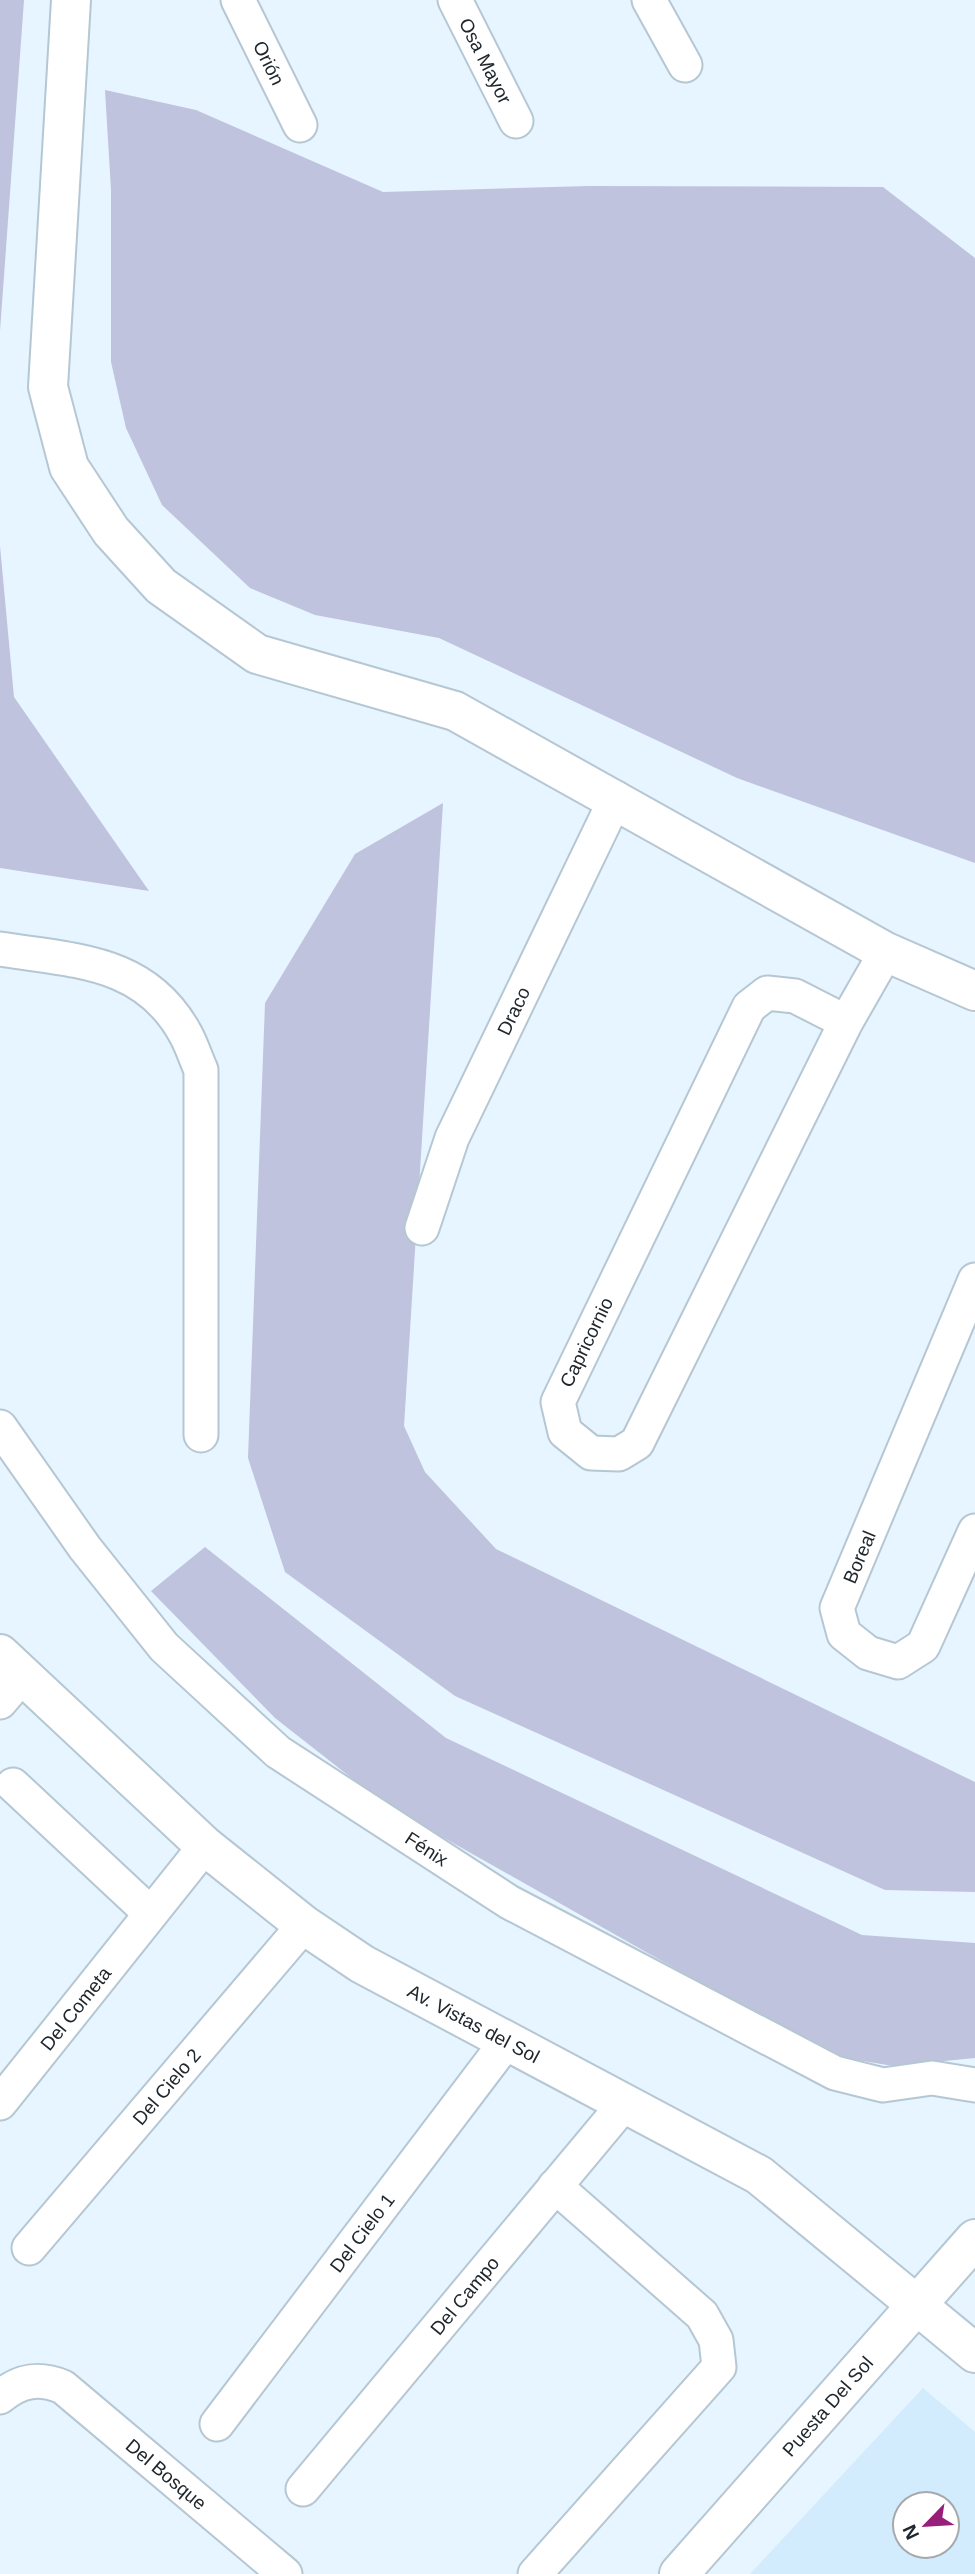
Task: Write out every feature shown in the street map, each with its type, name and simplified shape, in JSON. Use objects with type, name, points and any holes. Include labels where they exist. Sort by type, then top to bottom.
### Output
[{"type":"street","points":[[71,0],[48,387],[69,467],[111,531],[161,586],[257,654],[455,710],[886,952],[975,991]]},
{"type":"street","name":"Orión","points":[[237,0],[300,125]]},
{"type":"street","name":"Osa Mayor","points":[[455,0],[516,121]]},
{"type":"street","points":[[649,0],[685,65]]},
{"type":"street","name":"Draco","points":[[422,1228],[452,1138],[616,798]]},
{"type":"street","points":[[0,949],[103,965],[139,982],[164,1004],[186,1035],[201,1070],[201,1435]]},
{"type":"street","name":"Capricornio","points":[[846,1022],[795,996],[767,993],[749,1007],[558,1402],[565,1432],[591,1453],[619,1454],[637,1443],[846,1022],[886,952]]},
{"type":"street","name":"Boreal","points":[[975,1280],[837,1608],[844,1634],[868,1653],[898,1662],[923,1646],[975,1531]]},
{"type":"street","name":"Fénix","points":[[0,1427],[85,1548],[164,1647],[278,1752],[509,1902],[835,2073],[883,2085],[932,2078],[975,2085]]},
{"type":"street","name":"Av. Vistas del Sol","points":[[8,1677],[205,1846],[304,1926],[362,1964],[759,2175],[975,2353]]},
{"type":"street","points":[[13,1785],[150,1913]]},
{"type":"street","name":"Del Cometa","points":[[0,2103],[205,1846]]},
{"type":"street","name":"Del Cielo 2","points":[[29,2248],[304,1926]]},
{"type":"street","name":"Del Cielo 1","points":[[217,2424],[507,2041]]},
{"type":"street","name":"Del Campo","points":[[303,2489],[625,2103]]},
{"type":"street","points":[[535,2574],[719,2367],[716,2340],[702,2315],[555,2186]]},
{"type":"street","name":"Puesta Del Sol","points":[[679,2574],[975,2239]]},
{"type":"street","name":"Del Bosque","points":[[0,2398],[29,2381],[46,2380],[63,2386],[285,2574]]},
{"type":"shaded area","points":[[0,0],[24,0],[0,331]]},
{"type":"shaded area","points":[[105,90],[196,110],[383,192],[589,186],[883,187],[975,258],[975,863],[737,778],[439,638],[315,615],[250,588],[162,505],[126,428],[111,362],[111,190]]},
{"type":"shaded area","points":[[0,546],[14,697],[149,891],[0,868]]},
{"type":"shaded area","points":[[443,803],[404,1426],[425,1472],[496,1549],[975,1782],[975,1892],[885,1890],[455,1696],[285,1572],[248,1458],[265,1003],[355,854]]},
{"type":"shaded area","points":[[205,1547],[446,1738],[862,1935],[975,1943],[975,2058],[893,2066],[828,2055],[386,1805],[275,1718],[151,1591]]},
{"type":"shaded area","points":[[923,2388],[975,2432],[975,2574],[750,2574]]}]
